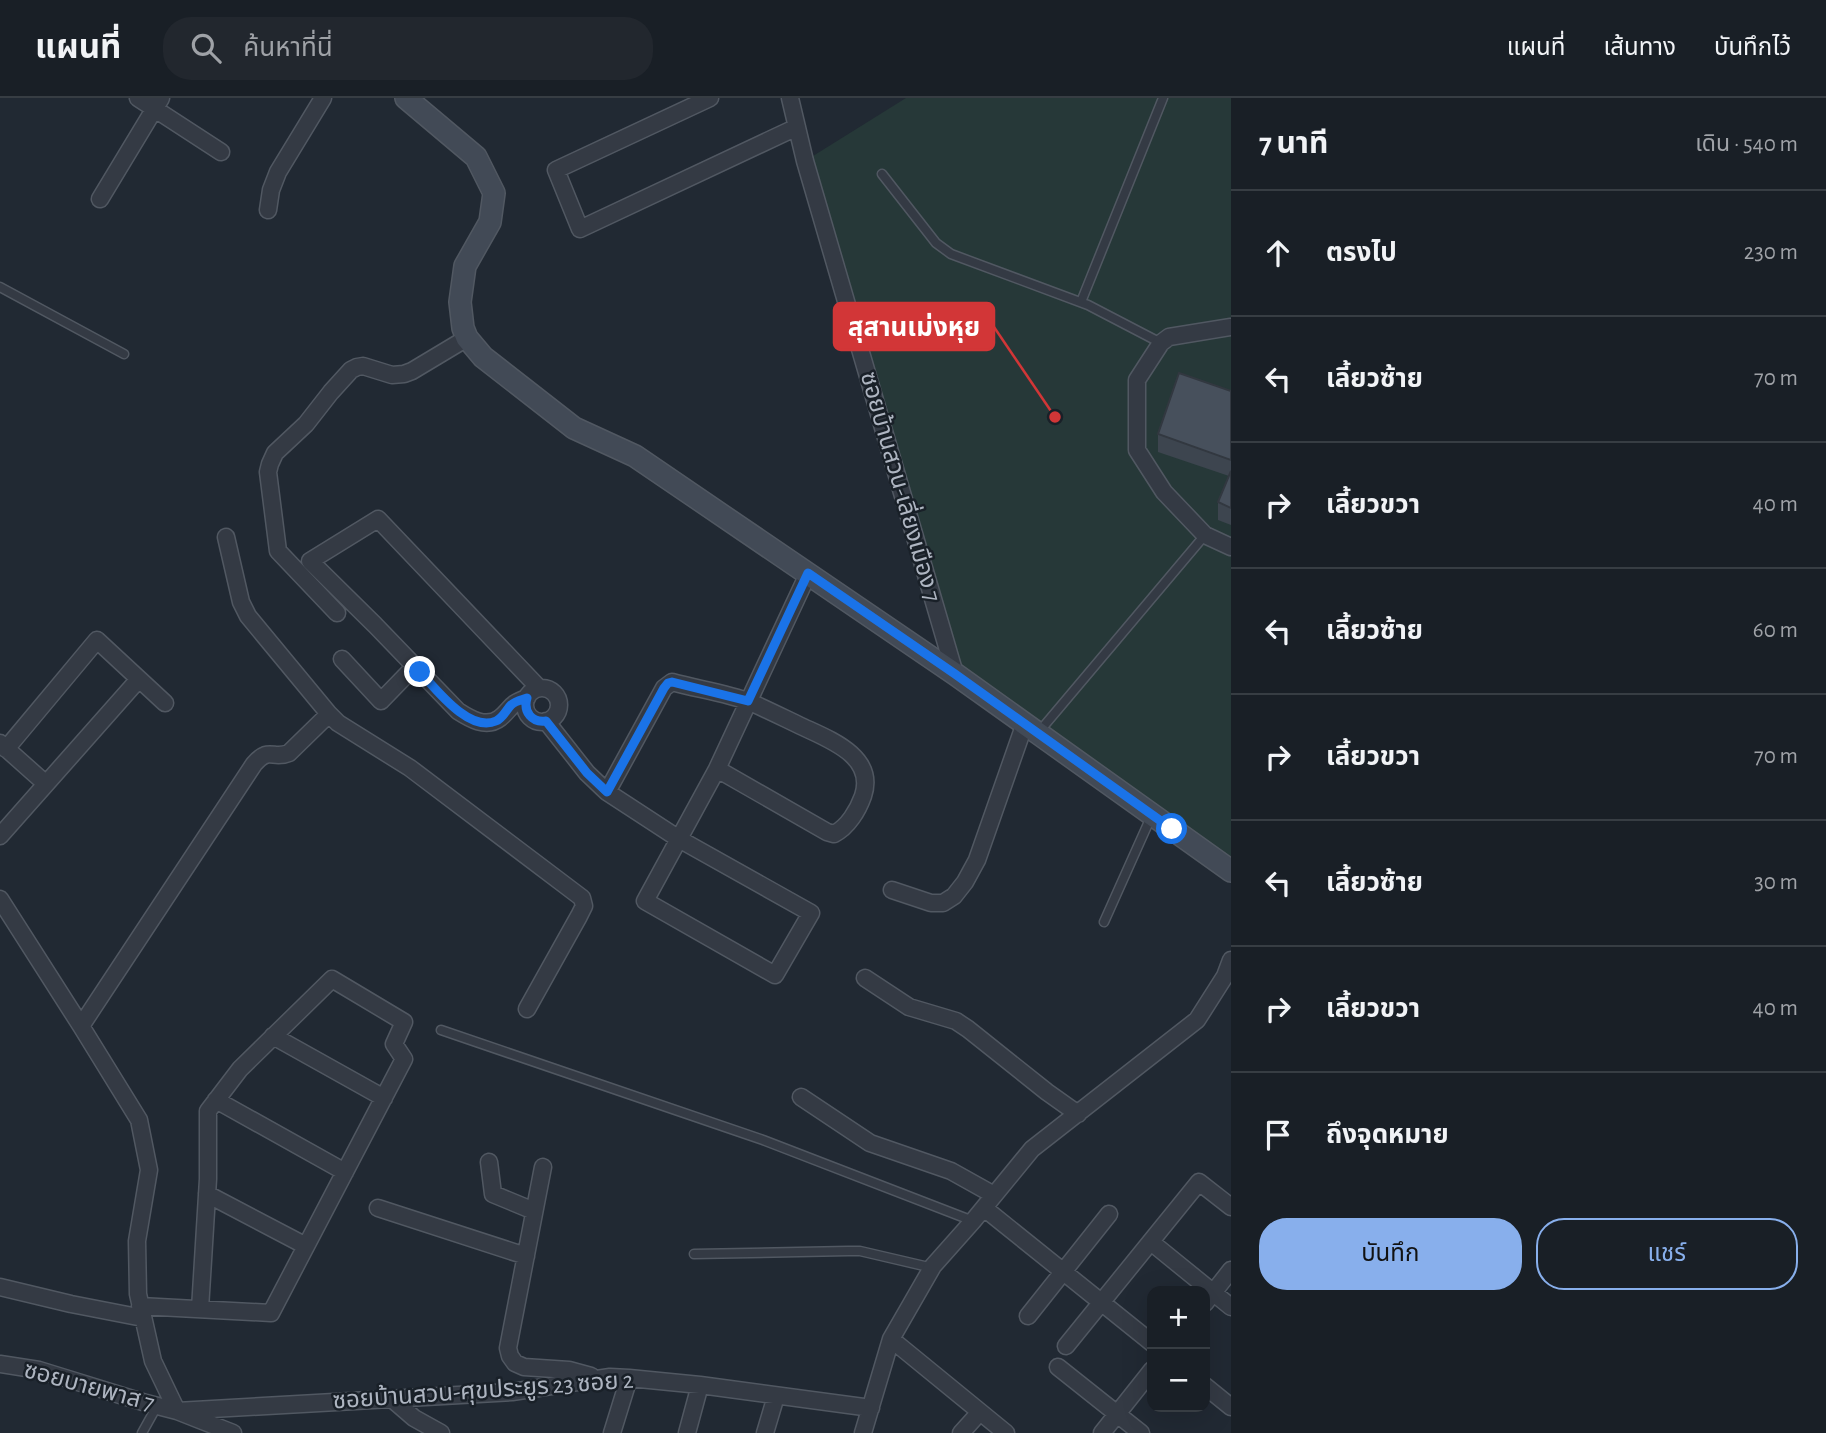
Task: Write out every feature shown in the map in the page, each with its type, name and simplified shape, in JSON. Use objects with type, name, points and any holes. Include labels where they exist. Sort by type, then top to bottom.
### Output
[{"type":"street","points":[[138,98],[158,103],[220,152]]},
{"type":"street","points":[[268,210],[271,190],[278,172],[323,98]]},
{"type":"street","points":[[406,98],[476,157],[495,192],[490,222],[465,266],[460,302],[467,338],[483,357],[574,428],[635,456],[955,674],[1231,871]]},
{"type":"street","points":[[710,98],[556,170],[580,229],[797,127]]},
{"type":"street","name":"ซอยบ้านสวน-เลี่ยงเมือง 7","points":[[790,98],[805,161],[955,674]]},
{"type":"street","points":[[100,199],[158,103]]},
{"type":"street","points":[[1231,327],[1170,337],[1161,343],[1137,380],[1137,450],[1164,492],[1205,535],[1231,547]]},
{"type":"street","points":[[337,613],[278,551],[268,472],[272,458],[306,425],[351,370],[363,366],[392,375],[412,372],[467,338]]},
{"type":"street","points":[[533,693],[379,519],[310,561],[458,711],[476,722],[494,722],[511,705],[533,693],[551,690],[558,699],[558,711],[551,719],[536,720],[528,714],[525,704],[533,693]]},
{"type":"street","points":[[226,537],[241,602],[248,616],[329,714],[350,731],[410,768],[584,901],[579,916],[527,1009]]},
{"type":"street","points":[[546,721],[587,773],[607,792],[679,839],[811,913],[775,975],[645,901],[679,839],[717,769],[808,573]]},
{"type":"street","points":[[46,784],[3,746],[97,640],[165,703]]},
{"type":"street","points":[[342,659],[382,701],[414,667]]},
{"type":"street","points":[[0,836],[139,679]]},
{"type":"street","points":[[607,792],[664,688],[672,682],[748,701],[841,745],[864,774],[866,782],[858,807],[834,834],[717,769]]},
{"type":"street","points":[[81,1026],[254,764],[267,754],[283,756],[289,753],[329,714]]},
{"type":"street","points":[[892,890],[931,903],[943,903],[954,896],[977,860],[1031,728]]},
{"type":"street","points":[[0,899],[139,1121],[149,1170],[137,1241],[138,1294],[153,1361],[177,1411],[233,1433]]},
{"type":"street","points":[[863,1433],[891,1339],[933,1268],[1032,1149],[1197,1020],[1225,976],[1231,960]]},
{"type":"street","points":[[865,978],[909,1007],[956,1021],[968,1028],[1078,1114]]},
{"type":"street","points":[[0,1287],[71,1304],[142,1312],[200,1309],[271,1313],[404,1059],[394,1044],[404,1022],[332,979],[240,1069],[208,1111],[207,1194],[200,1309]]},
{"type":"street","points":[[273,1036],[384,1098]]},
{"type":"street","points":[[801,1097],[870,1143],[951,1171],[989,1202],[1064,1272],[1147,1339]]},
{"type":"street","points":[[216,1100],[345,1172]]},
{"type":"street","points":[[489,1162],[493,1194],[534,1211]]},
{"type":"street","points":[[543,1167],[508,1348],[510,1356],[515,1363],[524,1367],[569,1370],[600,1378]]},
{"type":"street","points":[[1066,1346],[1199,1182],[1231,1207]]},
{"type":"street","points":[[207,1194],[306,1246]]},
{"type":"street","points":[[378,1208],[526,1256]]},
{"type":"street","points":[[1028,1316],[1109,1214]]},
{"type":"street","points":[[1151,1242],[1197,1286]]},
{"type":"street","points":[[1210,1297],[1231,1270]]},
{"type":"street","points":[[1210,1298],[1231,1307]]},
{"type":"street","points":[[891,1339],[1006,1433]]},
{"type":"street","name":"ซอยบายพาส 7","points":[[0,1364],[39,1370],[177,1411]]},
{"type":"street","points":[[1058,1367],[1141,1433]]},
{"type":"street","points":[[1102,1433],[1147,1376]]},
{"type":"street","points":[[612,1433],[629,1377]]},
{"type":"street","name":"ซอยบ้านสวน-ศุขประยูร 23 ซอย 2","points":[[177,1411],[512,1392],[600,1378],[629,1377],[871,1408]]},
{"type":"street","points":[[687,1433],[700,1385]]},
{"type":"street","points":[[1210,1390],[1231,1407]]},
{"type":"street","points":[[765,1433],[776,1396]]},
{"type":"street","points":[[392,1399],[414,1418],[441,1433]]},
{"type":"street","points":[[961,1433],[980,1412]]},
{"type":"street","points":[[407,1433],[414,1418]]},
{"type":"lane","points":[[1081,302],[1163,98]]},
{"type":"lane","points":[[882,174],[945,251],[1081,302],[1161,343]]},
{"type":"lane","points":[[0,287],[124,354]]},
{"type":"lane","points":[[1031,728],[1205,535]]},
{"type":"lane","points":[[1104,922],[1153,815]]},
{"type":"lane","points":[[440,1030],[763,1140],[973,1221]]},
{"type":"lane","points":[[694,1254],[860,1251],[933,1268]]},
{"type":"lane","points":[[142,1433],[157,1406]]},
{"type":"shaded area","points":[[906,98],[1231,98],[1231,871],[955,674],[805,161]]},
{"type":"building","points":[[1179,373],[1231,391],[1231,460],[1158,434]]},
{"type":"building","points":[[1231,471],[1231,508],[1218,502]]},
{"type":"place","name":"สุสานเม่งหุย","points":[[1055,417]]},
{"type":"route","points":[[420,672],[458,711],[476,722],[494,722],[511,705],[527,698],[526,709],[531,718],[546,721],[587,773],[607,792],[668,683],[748,701],[808,573],[1172,829]]}]
